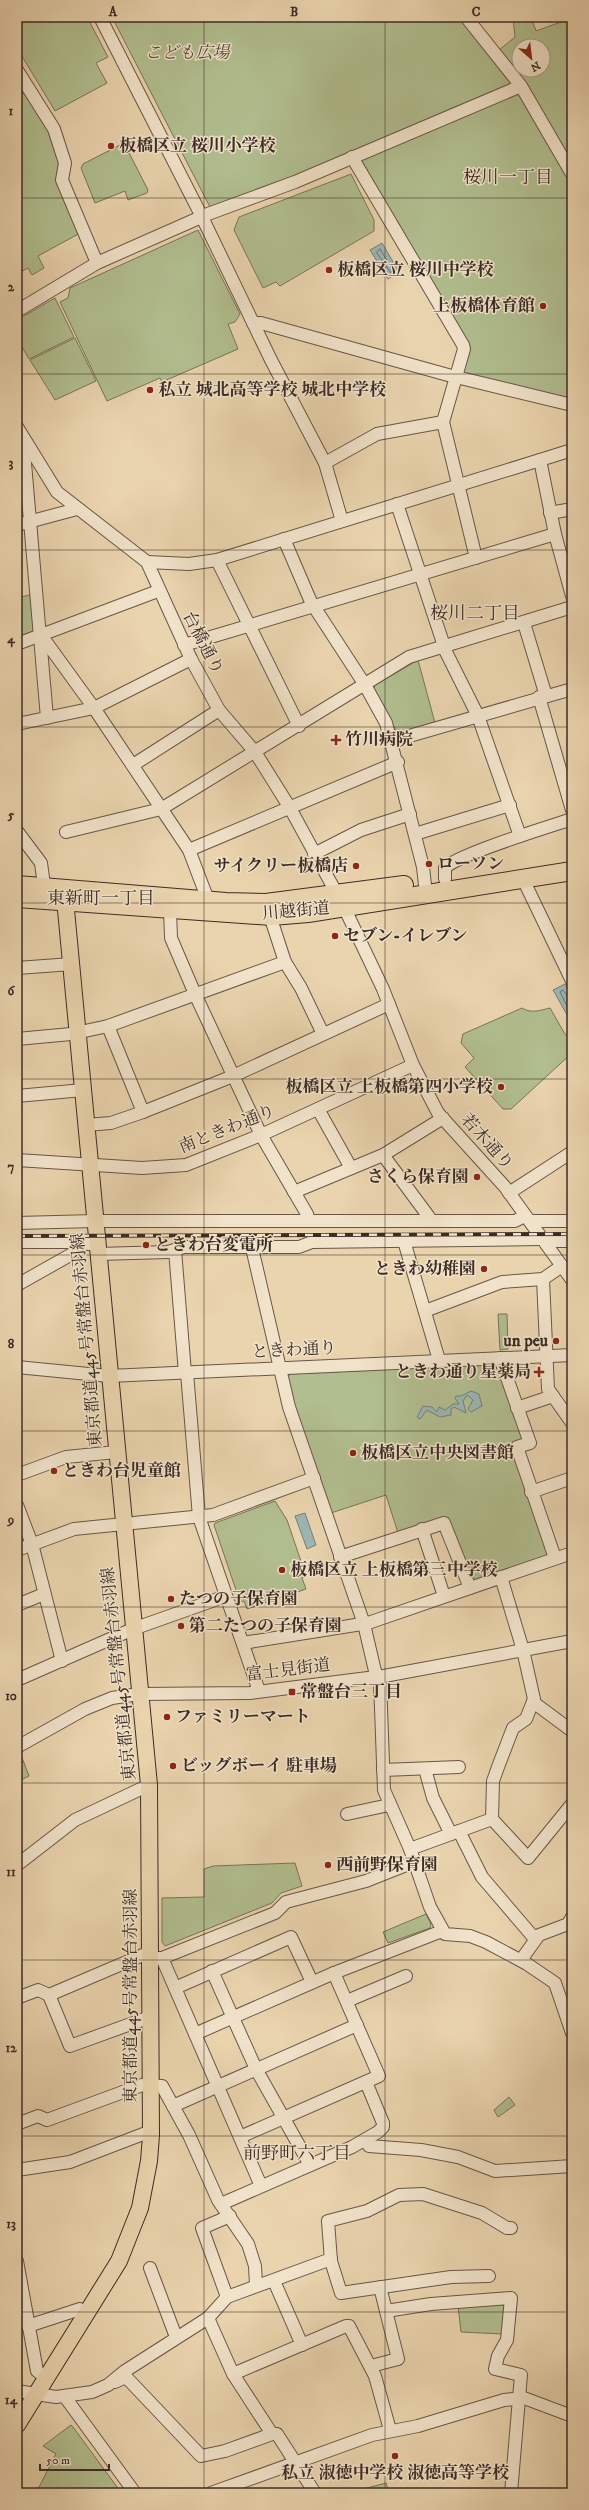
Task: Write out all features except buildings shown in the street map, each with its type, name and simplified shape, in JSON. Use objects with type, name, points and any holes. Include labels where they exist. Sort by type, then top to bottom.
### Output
[{"type":"highway","name":"川越街道","points":[[425,888],[445,879],[572,859]]},
{"type":"highway","name":"川越街道","points":[[17,885],[46,894],[170,910],[272,916],[341,901],[425,888],[523,879],[572,871]]},
{"type":"highway","name":"川越街道","points":[[17,898],[46,894]]},
{"type":"highway","name":"川越街道","points":[[65,896],[266,903],[341,901]]},
{"type":"main road","name":"東京都道445号常盤台赤羽線","points":[[17,2425],[45,2377],[119,2261],[134,2226],[146,2185],[151,2131],[150,2017],[154,1956],[149,1785],[132,1629],[124,1524],[109,1376],[93,1248],[95,1221],[65,896]]},
{"type":"street","points":[[100,17],[202,217],[253,323],[325,463],[342,521]]},
{"type":"street","points":[[466,17],[521,86],[572,174]]},
{"type":"street","points":[[17,70],[54,129],[65,163],[62,180],[97,263]]},
{"type":"street","points":[[17,311],[97,263],[202,217],[295,182],[521,86]]},
{"type":"street","points":[[352,157],[463,345],[464,349],[443,422],[476,558]]},
{"type":"street","points":[[253,323],[261,323],[456,377],[572,405]]},
{"type":"street","points":[[325,463],[377,434],[443,422]]},
{"type":"street","points":[[20,432],[57,492],[77,509],[147,562],[189,564],[217,560],[572,450]]},
{"type":"street","points":[[20,432],[41,635],[47,718]]},
{"type":"street","points":[[540,460],[554,534],[572,596]]},
{"type":"street","points":[[397,504],[444,647],[478,716],[520,836]]},
{"type":"street","points":[[17,525],[77,509]]},
{"type":"street","points":[[550,513],[572,509]]},
{"type":"street","points":[[184,645],[554,534]]},
{"type":"street","points":[[284,539],[314,606],[365,685],[386,723],[398,762],[425,888]]},
{"type":"street","points":[[217,560],[298,726]]},
{"type":"street","name":"台橋通り","points":[[147,562],[158,591],[184,645],[219,710],[255,752],[290,808],[341,901]]},
{"type":"street","points":[[17,644],[158,591]]},
{"type":"street","points":[[66,832],[161,808],[298,726],[409,657],[524,623],[572,607]]},
{"type":"street","points":[[524,623],[572,810]]},
{"type":"street","points":[[41,635],[94,708],[189,850],[208,900]]},
{"type":"street","points":[[17,724],[94,708],[191,659]]},
{"type":"street","points":[[392,741],[542,696],[572,689]]},
{"type":"street","points":[[132,766],[219,710]]},
{"type":"street","points":[[189,850],[398,762]]},
{"type":"street","points":[[414,834],[510,805]]},
{"type":"street","points":[[314,854],[361,830],[410,814]]},
{"type":"street","points":[[445,879],[447,866],[520,836],[572,819]]},
{"type":"street","points":[[17,831],[41,863],[46,894]]},
{"type":"street","points":[[523,879],[572,981]]},
{"type":"street","name":"若木通り","points":[[341,901],[389,1004],[413,1065],[443,1118],[509,1193],[572,1280]]},
{"type":"street","points":[[170,910],[171,938],[195,994],[261,1135],[309,1221]]},
{"type":"street","points":[[272,916],[272,922],[284,962],[301,988],[323,1034]]},
{"type":"street","points":[[17,1039],[78,1033],[108,1026],[284,962]]},
{"type":"street","points":[[17,968],[72,964]]},
{"type":"street","points":[[86,1125],[111,1123],[144,1112],[233,1076],[389,1004]]},
{"type":"street","points":[[108,1026],[144,1112]]},
{"type":"street","name":"南ときわ通り","points":[[17,1160],[142,1168],[186,1165],[261,1135],[413,1065]]},
{"type":"street","points":[[17,1096],[83,1090]]},
{"type":"street","points":[[318,1109],[351,1168]]},
{"type":"street","points":[[294,1192],[383,1154],[443,1118]]},
{"type":"street","points":[[509,1193],[572,1152]]},
{"type":"street","points":[[383,1154],[428,1214],[430,1221]]},
{"type":"street","points":[[17,1223],[95,1221],[572,1221]]},
{"type":"street","points":[[404,1241],[439,1360]]},
{"type":"street","points":[[17,1285],[79,1250],[93,1248],[168,1252],[184,1247],[252,1248],[299,1246],[312,1242],[572,1241]]},
{"type":"street","points":[[17,1242],[72,1242],[93,1248]]},
{"type":"street","points":[[252,1248],[289,1407],[364,1624],[375,1671],[378,1676],[382,1719],[384,1790],[389,1805],[410,1848],[430,1907],[442,1931],[449,1936],[474,1937],[521,1960],[555,1983],[572,2033]]},
{"type":"street","points":[[175,1250],[199,1516],[260,1692]]},
{"type":"street","points":[[424,1311],[502,1282],[543,1279],[562,1266]]},
{"type":"street","points":[[543,1279],[548,1389],[572,1423]]},
{"type":"street","name":"ときわ通り","points":[[17,1367],[109,1376],[572,1355]]},
{"type":"street","points":[[500,1358],[530,1443],[517,1447],[531,1492],[555,1558]]},
{"type":"street","points":[[517,1408],[553,1396]]},
{"type":"street","points":[[17,1475],[66,1457],[116,1452]]},
{"type":"street","points":[[17,1550],[74,1529],[213,1515],[314,1478]]},
{"type":"street","points":[[531,1492],[572,1478]]},
{"type":"street","points":[[17,1505],[32,1544],[62,1661]]},
{"type":"street","points":[[340,1557],[439,1523],[446,1526],[470,1588]]},
{"type":"street","points":[[422,1529],[444,1596]]},
{"type":"street","points":[[243,1643],[364,1624],[572,1553]]},
{"type":"street","points":[[501,1577],[523,1650],[533,1702],[526,1719],[513,1728],[498,1767],[494,1781],[492,1818],[528,1858],[572,1804]]},
{"type":"street","points":[[17,1605],[44,1594]]},
{"type":"street","points":[[17,1680],[132,1629],[226,1596]]},
{"type":"street","name":"富士見街道","points":[[17,1747],[85,1709],[112,1698],[139,1694],[260,1692],[378,1676],[572,1641]]},
{"type":"street","points":[[533,1702],[572,1730]]},
{"type":"street","points":[[384,1770],[459,1767]]},
{"type":"street","points":[[425,1769],[433,1798],[482,1877],[535,1938]]},
{"type":"street","points":[[17,1865],[75,1820],[149,1785]]},
{"type":"street","points":[[347,1814],[389,1805]]},
{"type":"street","points":[[410,1848],[492,1818]]},
{"type":"street","points":[[49,1995],[275,1913],[286,1902],[366,1881],[414,1862]]},
{"type":"street","points":[[521,1960],[535,1938],[568,1924],[572,1917]]},
{"type":"street","points":[[195,2034],[334,1972],[442,1931]]},
{"type":"street","points":[[175,1988],[291,1937],[312,1982]]},
{"type":"street","points":[[154,1956],[175,1988],[261,2186]]},
{"type":"street","points":[[212,1972],[256,2069],[310,2165]]},
{"type":"street","points":[[240,2137],[379,2076],[334,1972]]},
{"type":"street","points":[[347,2001],[406,1976]]},
{"type":"street","points":[[17,1998],[38,1990],[49,1995],[70,2046],[150,2017]]},
{"type":"street","points":[[173,2106],[357,2025]]},
{"type":"street","points":[[221,2204],[365,2140],[378,2132],[383,2123],[366,2082]]},
{"type":"street","points":[[17,2124],[38,2116],[47,2120],[150,2084],[162,2086],[189,2135],[208,2180],[221,2204],[244,2236],[253,2255],[256,2285]]},
{"type":"street","points":[[17,2170],[70,2162],[151,2131]]},
{"type":"street","points":[[365,2140],[369,2146],[421,2150],[458,2157],[495,2171],[572,2166]]},
{"type":"street","points":[[489,2276],[451,2277],[341,2293],[331,2259],[328,2221],[367,2211],[399,2195],[412,2196],[423,2194],[479,2212],[507,2228],[511,2228]]},
{"type":"street","points":[[227,2297],[202,2228],[230,2216]]},
{"type":"street","points":[[108,2386],[125,2371],[176,2337],[208,2318],[227,2297],[256,2285],[274,2281],[331,2259]]},
{"type":"street","points":[[17,2262],[37,2371],[45,2377]]},
{"type":"street","points":[[150,2268],[176,2337]]},
{"type":"street","points":[[274,2281],[302,2345]]},
{"type":"street","points":[[371,2366],[398,2359],[380,2287]]},
{"type":"street","points":[[386,2311],[438,2303],[512,2298],[507,2340],[498,2356],[495,2369],[521,2375],[511,2493]]},
{"type":"street","points":[[28,2326],[80,2309],[86,2312]]},
{"type":"street","points":[[208,2318],[233,2374],[296,2463],[314,2493]]},
{"type":"street","points":[[233,2374],[349,2326],[371,2366],[390,2430]]},
{"type":"street","points":[[17,2391],[34,2395],[65,2397],[92,2392],[126,2377],[201,2456],[275,2435]]},
{"type":"street","points":[[65,2397],[135,2493]]},
{"type":"street","points":[[211,2493],[390,2430],[418,2426],[519,2398],[564,2411],[572,2416]]},
{"type":"green space","points":[[17,17],[87,17],[108,57],[96,63],[107,83],[55,111],[17,48]]},
{"type":"green space","name":"こども広場","points":[[112,17],[396,17],[426,21],[461,17],[493,55],[511,40],[511,78],[551,78],[551,38],[514,38],[515,37],[513,17],[531,17],[536,31],[561,22],[560,17],[572,17],[572,399],[463,373],[470,346],[356,151],[211,209]]},
{"type":"green space","points":[[17,92],[31,95],[52,130],[82,232],[38,256],[44,268],[32,275],[28,268],[17,274]]},
{"type":"green space","points":[[124,143],[148,190],[147,193],[128,200],[125,191],[95,203],[81,168],[83,164]]},
{"type":"green space","points":[[351,174],[374,220],[374,231],[280,286],[276,282],[263,288],[234,230],[239,217]]},
{"type":"green space","points":[[198,230],[240,314],[235,322],[228,324],[238,349],[162,382],[160,378],[107,401],[60,302],[68,298],[70,288]]},
{"type":"green space","points":[[55,298],[74,337],[29,359],[17,338],[17,320]]},
{"type":"green space","points":[[75,338],[96,381],[55,400],[30,360]]},
{"type":"green space","points":[[33,594],[34,631],[17,637],[17,598]]},
{"type":"green space","points":[[418,660],[435,723],[402,732],[396,730],[373,691],[375,685]]},
{"type":"green space","points":[[522,1008],[532,1011],[550,1008],[565,1034],[572,1041],[572,1053],[511,1109],[503,1109],[465,1067],[474,1058],[461,1043],[463,1034]]},
{"type":"green space","points":[[498,1314],[507,1314],[508,1349],[500,1350]]},
{"type":"green space","points":[[494,1364],[497,1367],[523,1437],[522,1440],[511,1444],[548,1552],[546,1557],[477,1580],[473,1579],[448,1517],[398,1533],[386,1495],[331,1513],[293,1405],[287,1378],[290,1374]]},
{"type":"green space","points":[[275,1501],[287,1520],[306,1576],[302,1578],[306,1589],[247,1609],[244,1601],[240,1602],[214,1525],[215,1523]]},
{"type":"green space","points":[[21,1755],[29,1776],[17,1782],[17,1756]]},
{"type":"green space","points":[[295,1863],[302,1886],[281,1893],[272,1903],[165,1946],[162,1942],[162,1898],[204,1897],[204,1869],[213,1866]]},
{"type":"green space","points":[[426,1914],[431,1924],[430,1928],[388,1943],[383,1932]]},
{"type":"green space","points":[[509,2097],[515,2105],[498,2117],[494,2110]]},
{"type":"green space","points":[[506,2303],[503,2334],[461,2332],[458,2305]]},
{"type":"green space","points":[[71,2425],[120,2491],[117,2493],[36,2493],[56,2454],[43,2446]]},
{"type":"green space","points":[[386,2483],[389,2493],[348,2493]]},
{"type":"water","points":[[382,243],[399,272],[388,279],[370,250]]},
{"type":"water","points":[[565,984],[572,997],[572,1019],[570,1020],[553,990]]},
{"type":"water","points":[[471,1391],[479,1394],[482,1406],[471,1412],[468,1409],[473,1400],[467,1395],[463,1401],[466,1413],[454,1407],[451,1409],[451,1415],[440,1417],[427,1410],[420,1419],[417,1417],[423,1406],[432,1407],[437,1412],[439,1407],[445,1410],[453,1404],[459,1404],[455,1398],[456,1396],[461,1396]]},
{"type":"water","points":[[305,1513],[316,1545],[307,1549],[295,1516]]},
{"type":"railway","points":[[17,1236],[572,1234]]},
{"type":"place","name":"板橋区立 桜川小学校","points":[[111,146]]},
{"type":"place","name":"板橋区立 桜川中学校","points":[[329,270]]},
{"type":"place","name":"上板橋体育館","points":[[543,306]]},
{"type":"place","name":"私立 城北高等学校 城北中学校","points":[[150,390]]},
{"type":"place","name":"竹川病院","points":[[336,740]]},
{"type":"place","name":"ローソン","points":[[429,864]]},
{"type":"place","name":"サイクリー板橋店","points":[[356,866]]},
{"type":"place","name":"セブン-イレブン","points":[[335,936]]},
{"type":"place","name":"板橋区立 上板橋第四小学校","points":[[501,1087]]},
{"type":"place","name":"さくら保育園","points":[[477,1177]]},
{"type":"place","name":"ときわ台変電所","points":[[146,1245]]},
{"type":"place","name":"ときわ幼稚園","points":[[484,1269]]},
{"type":"place","name":"un peu","points":[[556,1341]]},
{"type":"place","name":"ときわ通り星薬局","points":[[539,1372]]},
{"type":"place","name":"板橋区立中央図書館","points":[[353,1453]]},
{"type":"place","name":"ときわ台児童館","points":[[54,1471]]},
{"type":"place","name":"板橋区立 上板橋第三中学校","points":[[282,1570]]},
{"type":"place","name":"たつの子保育園","points":[[171,1599]]},
{"type":"place","name":"第二たつの子保育園","points":[[181,1626]]},
{"type":"place","name":"常盤台三丁目","points":[[292,1692]]},
{"type":"place","name":"ファミリーマート","points":[[167,1717]]},
{"type":"place","name":"ビッグボーイ 駐車場","points":[[173,1766]]},
{"type":"place","name":"西前野保育園","points":[[328,1865]]},
{"type":"place","name":"私立 淑徳中学校 淑徳高等学校","points":[[395,2456]]},
{"type":"district","name":"桜川一丁目","points":[[508,178]]},
{"type":"district","name":"桜川二丁目","points":[[475,614]]},
{"type":"district","name":"東新町一丁目","points":[[101,899]]},
{"type":"district","name":"前野町六丁目","points":[[297,2154]]}]
